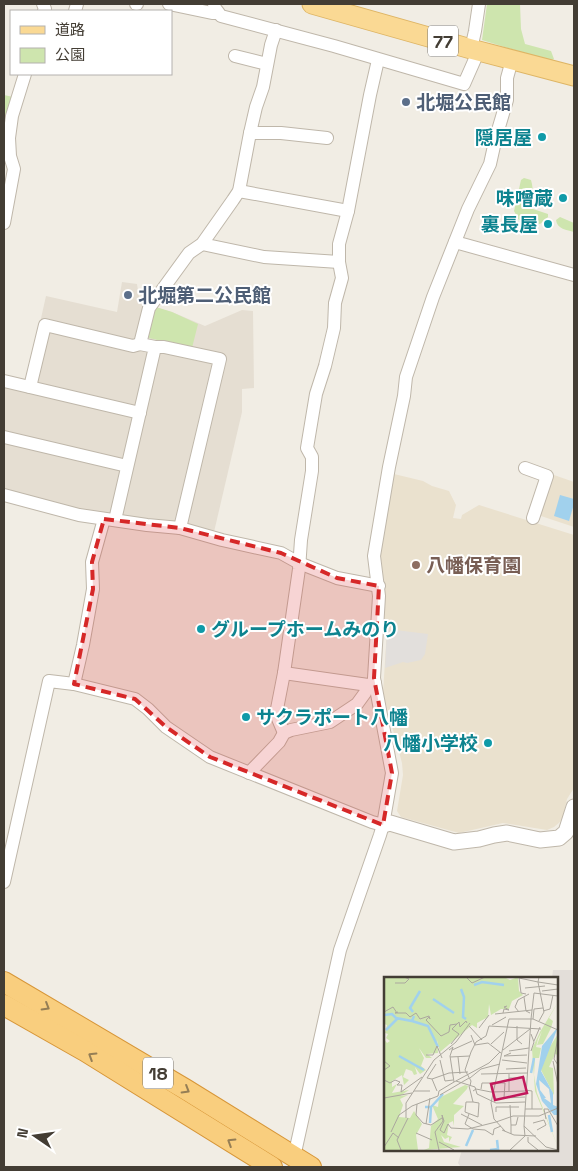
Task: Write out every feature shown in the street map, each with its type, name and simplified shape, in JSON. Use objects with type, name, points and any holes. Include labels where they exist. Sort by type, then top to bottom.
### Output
[{"type":"highway","name":"18","points":[[4,982],[185,1089],[299,1164]]},
{"type":"highway","name":"18","points":[[4,1005],[85,1051],[272,1167]]},
{"type":"main road","name":"77","points":[[312,4],[574,76]]},
{"type":"street","points":[[177,5],[212,14],[216,8],[221,16],[464,84],[475,49],[475,31],[479,4]]},
{"type":"street","points":[[140,344],[149,308],[189,253],[202,244],[239,191],[250,133],[276,30]]},
{"type":"street","points":[[235,56],[267,64]]},
{"type":"street","points":[[284,734],[276,714],[284,673],[312,471],[312,458],[307,448],[316,394],[334,328],[335,303],[342,278],[339,262],[339,244],[348,211],[378,60]]},
{"type":"street","points":[[249,773],[279,742],[284,734],[291,730],[330,722],[357,704],[374,678],[379,586],[374,556],[406,377],[428,308],[468,209],[490,164],[507,100],[507,78],[512,60]]},
{"type":"street","points":[[4,223],[14,169],[10,156],[9,138],[12,116],[26,75]]},
{"type":"street","points":[[250,133],[281,133],[327,138]]},
{"type":"street","points":[[239,191],[348,211]]},
{"type":"street","points":[[455,242],[574,275]]},
{"type":"street","points":[[202,244],[264,257],[339,262]]},
{"type":"street","points":[[30,388],[45,324],[132,346],[140,344],[164,347],[220,359],[180,528]]},
{"type":"street","points":[[74,684],[84,645],[93,589],[92,562],[127,466],[155,347]]},
{"type":"street","points":[[4,381],[140,413]]},
{"type":"street","points":[[4,437],[127,466]]},
{"type":"street","points":[[525,468],[547,476],[533,518]]},
{"type":"street","points":[[4,495],[79,515],[180,528],[222,540],[281,553],[299,563],[337,578],[379,586]]},
{"type":"street","points":[[284,673],[371,684]]},
{"type":"street","points":[[4,882],[49,681],[74,684],[135,699],[166,727],[210,757],[372,822],[390,823],[454,842],[507,833],[540,840],[559,838],[566,832],[574,807]]},
{"type":"street","points":[[299,1164],[340,950],[383,824],[392,773],[371,684]]},
{"type":"highlighted area","points":[[104,519],[180,528],[281,553],[337,578],[379,586],[374,678],[392,773],[383,825],[210,757],[166,727],[135,699],[74,684],[93,589],[92,562]]},
{"type":"shaded area","points":[[122,282],[137,284],[139,297],[144,304],[172,312],[205,326],[242,310],[253,311],[254,388],[242,389],[242,412],[214,532],[82,510],[4,490],[4,386],[25,390],[46,296],[117,312]]},
{"type":"shaded area","points":[[394,474],[423,481],[449,491],[456,505],[453,518],[461,519],[462,515],[479,505],[574,535],[574,788],[567,799],[560,822],[554,827],[547,830],[503,823],[459,833],[401,817],[397,811],[403,775],[402,763],[383,693],[387,630],[382,629],[385,590],[380,553]]},
{"type":"shaded area","points":[[554,475],[574,482],[574,527],[538,515]]},
{"type":"shaded area","points":[[387,629],[428,634],[425,654],[421,660],[403,662],[385,668]]},
{"type":"shaded area","points":[[553,970],[574,970],[574,1167],[460,1166],[458,1163],[462,1151],[558,1151],[558,977],[552,977]]},
{"type":"green space","points":[[487,4],[520,4],[521,29],[525,44],[551,51],[554,59],[550,61],[482,40]]},
{"type":"green space","points":[[4,95],[13,97],[4,150]]},
{"type":"green space","points":[[524,178],[531,180],[533,209],[548,214],[548,217],[540,224],[519,220],[514,211],[521,180]]},
{"type":"green space","points":[[560,217],[574,223],[574,232],[563,229],[558,225],[556,220]]},
{"type":"green space","points":[[156,307],[198,324],[192,348],[149,338],[147,335]]},
{"type":"water","points":[[560,495],[574,499],[569,521],[554,516]]},
{"type":"place","name":"北堀公民館","points":[[406,102]]},
{"type":"place","name":"隠居屋","points":[[542,137]]},
{"type":"place","name":"味噌蔵","points":[[563,198]]},
{"type":"place","name":"裏長屋","points":[[548,224]]},
{"type":"place","name":"北堀第二公民館","points":[[128,295]]},
{"type":"place","name":"八幡保育園","points":[[416,565]]},
{"type":"place","name":"グループホームみのり","points":[[201,629]]},
{"type":"place","name":"サクラポート八幡","points":[[246,717]]},
{"type":"place","name":"八幡小学校","points":[[488,743]]}]
